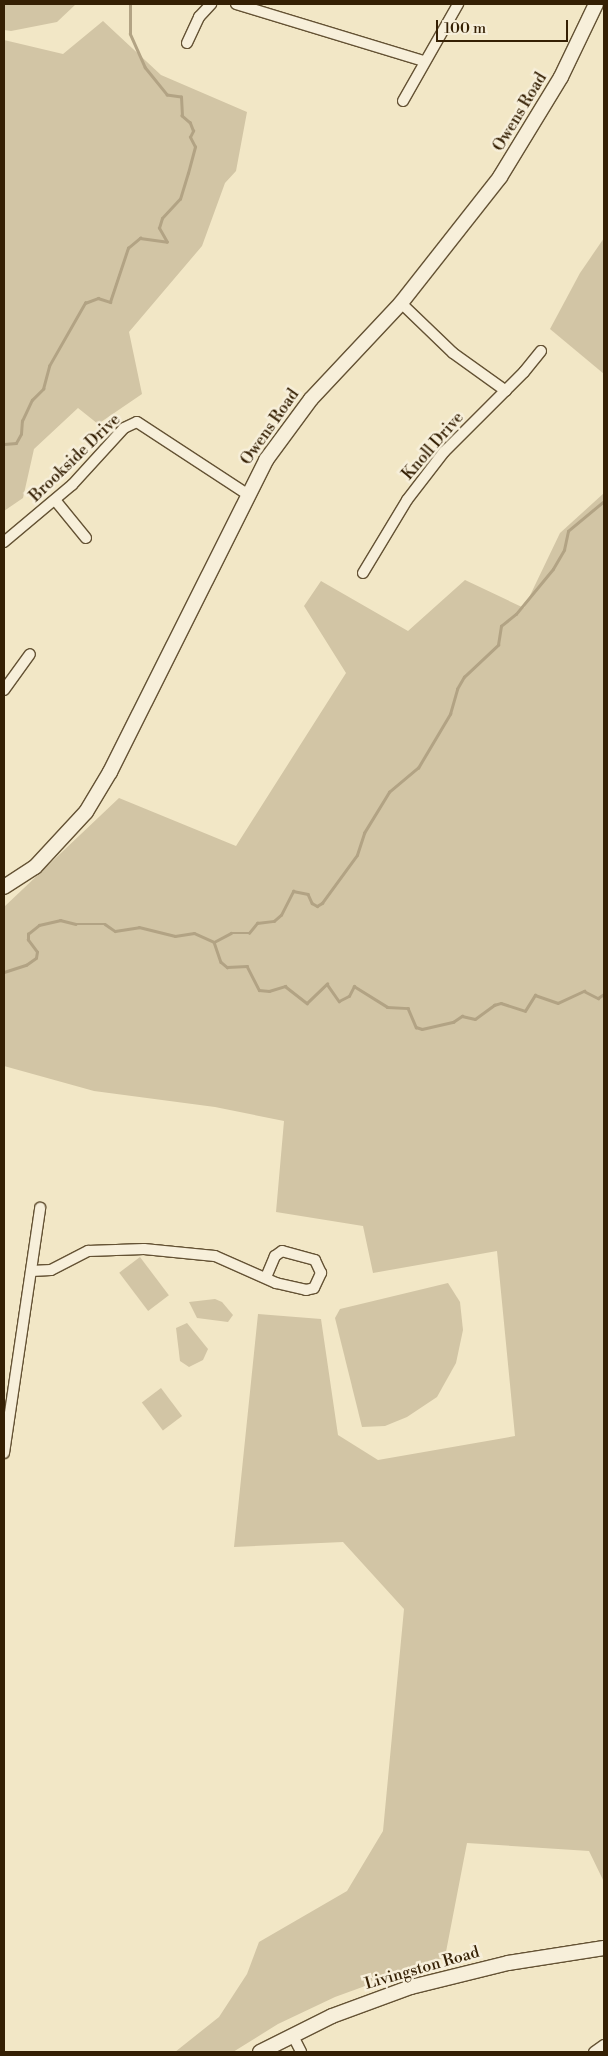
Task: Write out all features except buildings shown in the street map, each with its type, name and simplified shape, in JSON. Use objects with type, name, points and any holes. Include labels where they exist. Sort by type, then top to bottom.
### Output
[{"type":"street","points":[[187,43],[199,18],[210,4]]},
{"type":"street","points":[[236,4],[424,61]]},
{"type":"street","points":[[403,101],[458,4]]},
{"type":"street","name":"Owens Road","points":[[4,887],[35,867],[56,847],[95,798],[247,494],[281,437],[311,398],[401,303],[458,234],[506,169],[562,77],[596,4]]},
{"type":"street","points":[[401,303],[454,353],[506,391]]},
{"type":"street","name":"Knoll Drive","points":[[363,573],[421,480],[444,452],[506,391],[540,351]]},
{"type":"street","name":"Brookside Drive","points":[[4,542],[55,500],[128,424],[137,422],[146,426],[247,494]]},
{"type":"street","points":[[55,500],[86,538]]},
{"type":"street","points":[[4,690],[30,654]]},
{"type":"street","points":[[4,1453],[40,1208]]},
{"type":"street","points":[[31,1271],[51,1270],[95,1249],[169,1250],[215,1256],[276,1283],[306,1290],[314,1288],[321,1273],[315,1260],[282,1251],[275,1256],[266,1278]]},
{"type":"street","name":"Livingston Road","points":[[260,2052],[332,2016],[411,1987],[508,1963],[604,1948]]},
{"type":"street","points":[[292,2036],[301,2052]]},
{"type":"street","points":[[594,2052],[604,2045]]},
{"type":"shaded area","points":[[4,4],[76,4],[57,22],[11,31],[4,30]]},
{"type":"shaded area","points":[[103,21],[161,75],[247,112],[236,171],[225,183],[202,246],[129,332],[142,394],[98,424],[78,408],[34,449],[23,498],[4,511],[4,40],[63,54]]},
{"type":"shaded area","points":[[604,238],[604,374],[550,329],[580,273]]},
{"type":"shaded area","points":[[604,493],[604,1882],[589,1851],[467,1843],[445,1957],[335,1997],[278,2024],[233,2052],[175,2052],[219,2017],[247,1974],[259,1942],[347,1891],[383,1831],[404,1609],[343,1542],[234,1547],[258,1314],[321,1319],[338,1435],[378,1460],[515,1436],[497,1251],[373,1273],[363,1226],[276,1212],[284,1121],[215,1107],[94,1091],[4,1066],[4,907],[119,798],[236,846],[346,673],[304,606],[321,581],[408,631],[465,580],[524,608],[560,533]]},
{"type":"shaded area","points":[[140,1257],[169,1295],[148,1311],[119,1273]]},
{"type":"shaded area","points":[[448,1283],[460,1302],[463,1330],[456,1363],[437,1397],[407,1417],[385,1426],[362,1427],[335,1318],[340,1309]]},
{"type":"shaded area","points":[[215,1299],[222,1302],[233,1315],[228,1322],[197,1318],[189,1302]]},
{"type":"shaded area","points":[[187,1323],[208,1349],[203,1360],[189,1367],[180,1361],[176,1328]]},
{"type":"shaded area","points":[[161,1388],[182,1416],[163,1430],[142,1402]]},
{"type":"waterway","points":[[4,444],[16,443],[21,434],[22,421],[32,400],[43,389],[49,366],[85,303],[98,298],[110,302],[128,248],[140,238],[167,242],[159,228],[162,218],[180,199],[188,173],[195,147],[190,137],[193,131],[190,123],[182,116],[181,97],[167,95],[145,68],[130,34],[130,4]]},
{"type":"waterway","points":[[214,942],[231,933],[249,933],[257,923],[274,921],[281,915],[293,891],[308,894],[312,903],[317,906],[322,903],[357,855],[364,833],[389,792],[418,768],[450,714],[457,689],[464,677],[498,645],[501,626],[516,614],[553,569],[564,550],[568,531],[604,501]]},
{"type":"waterway","points":[[4,972],[26,965],[36,958],[37,952],[28,940],[28,934],[39,925],[60,920],[76,924],[105,924],[115,931],[139,927],[175,936],[194,933],[214,942],[221,962],[227,967],[247,966],[259,990],[269,991],[285,986],[307,1003],[327,984],[339,1001],[349,996],[354,986],[387,1007],[408,1008],[416,1027],[422,1029],[453,1022],[462,1016],[475,1019],[494,1005],[501,1003],[525,1011],[535,995],[558,1003],[584,991],[598,998],[604,994]]}]
